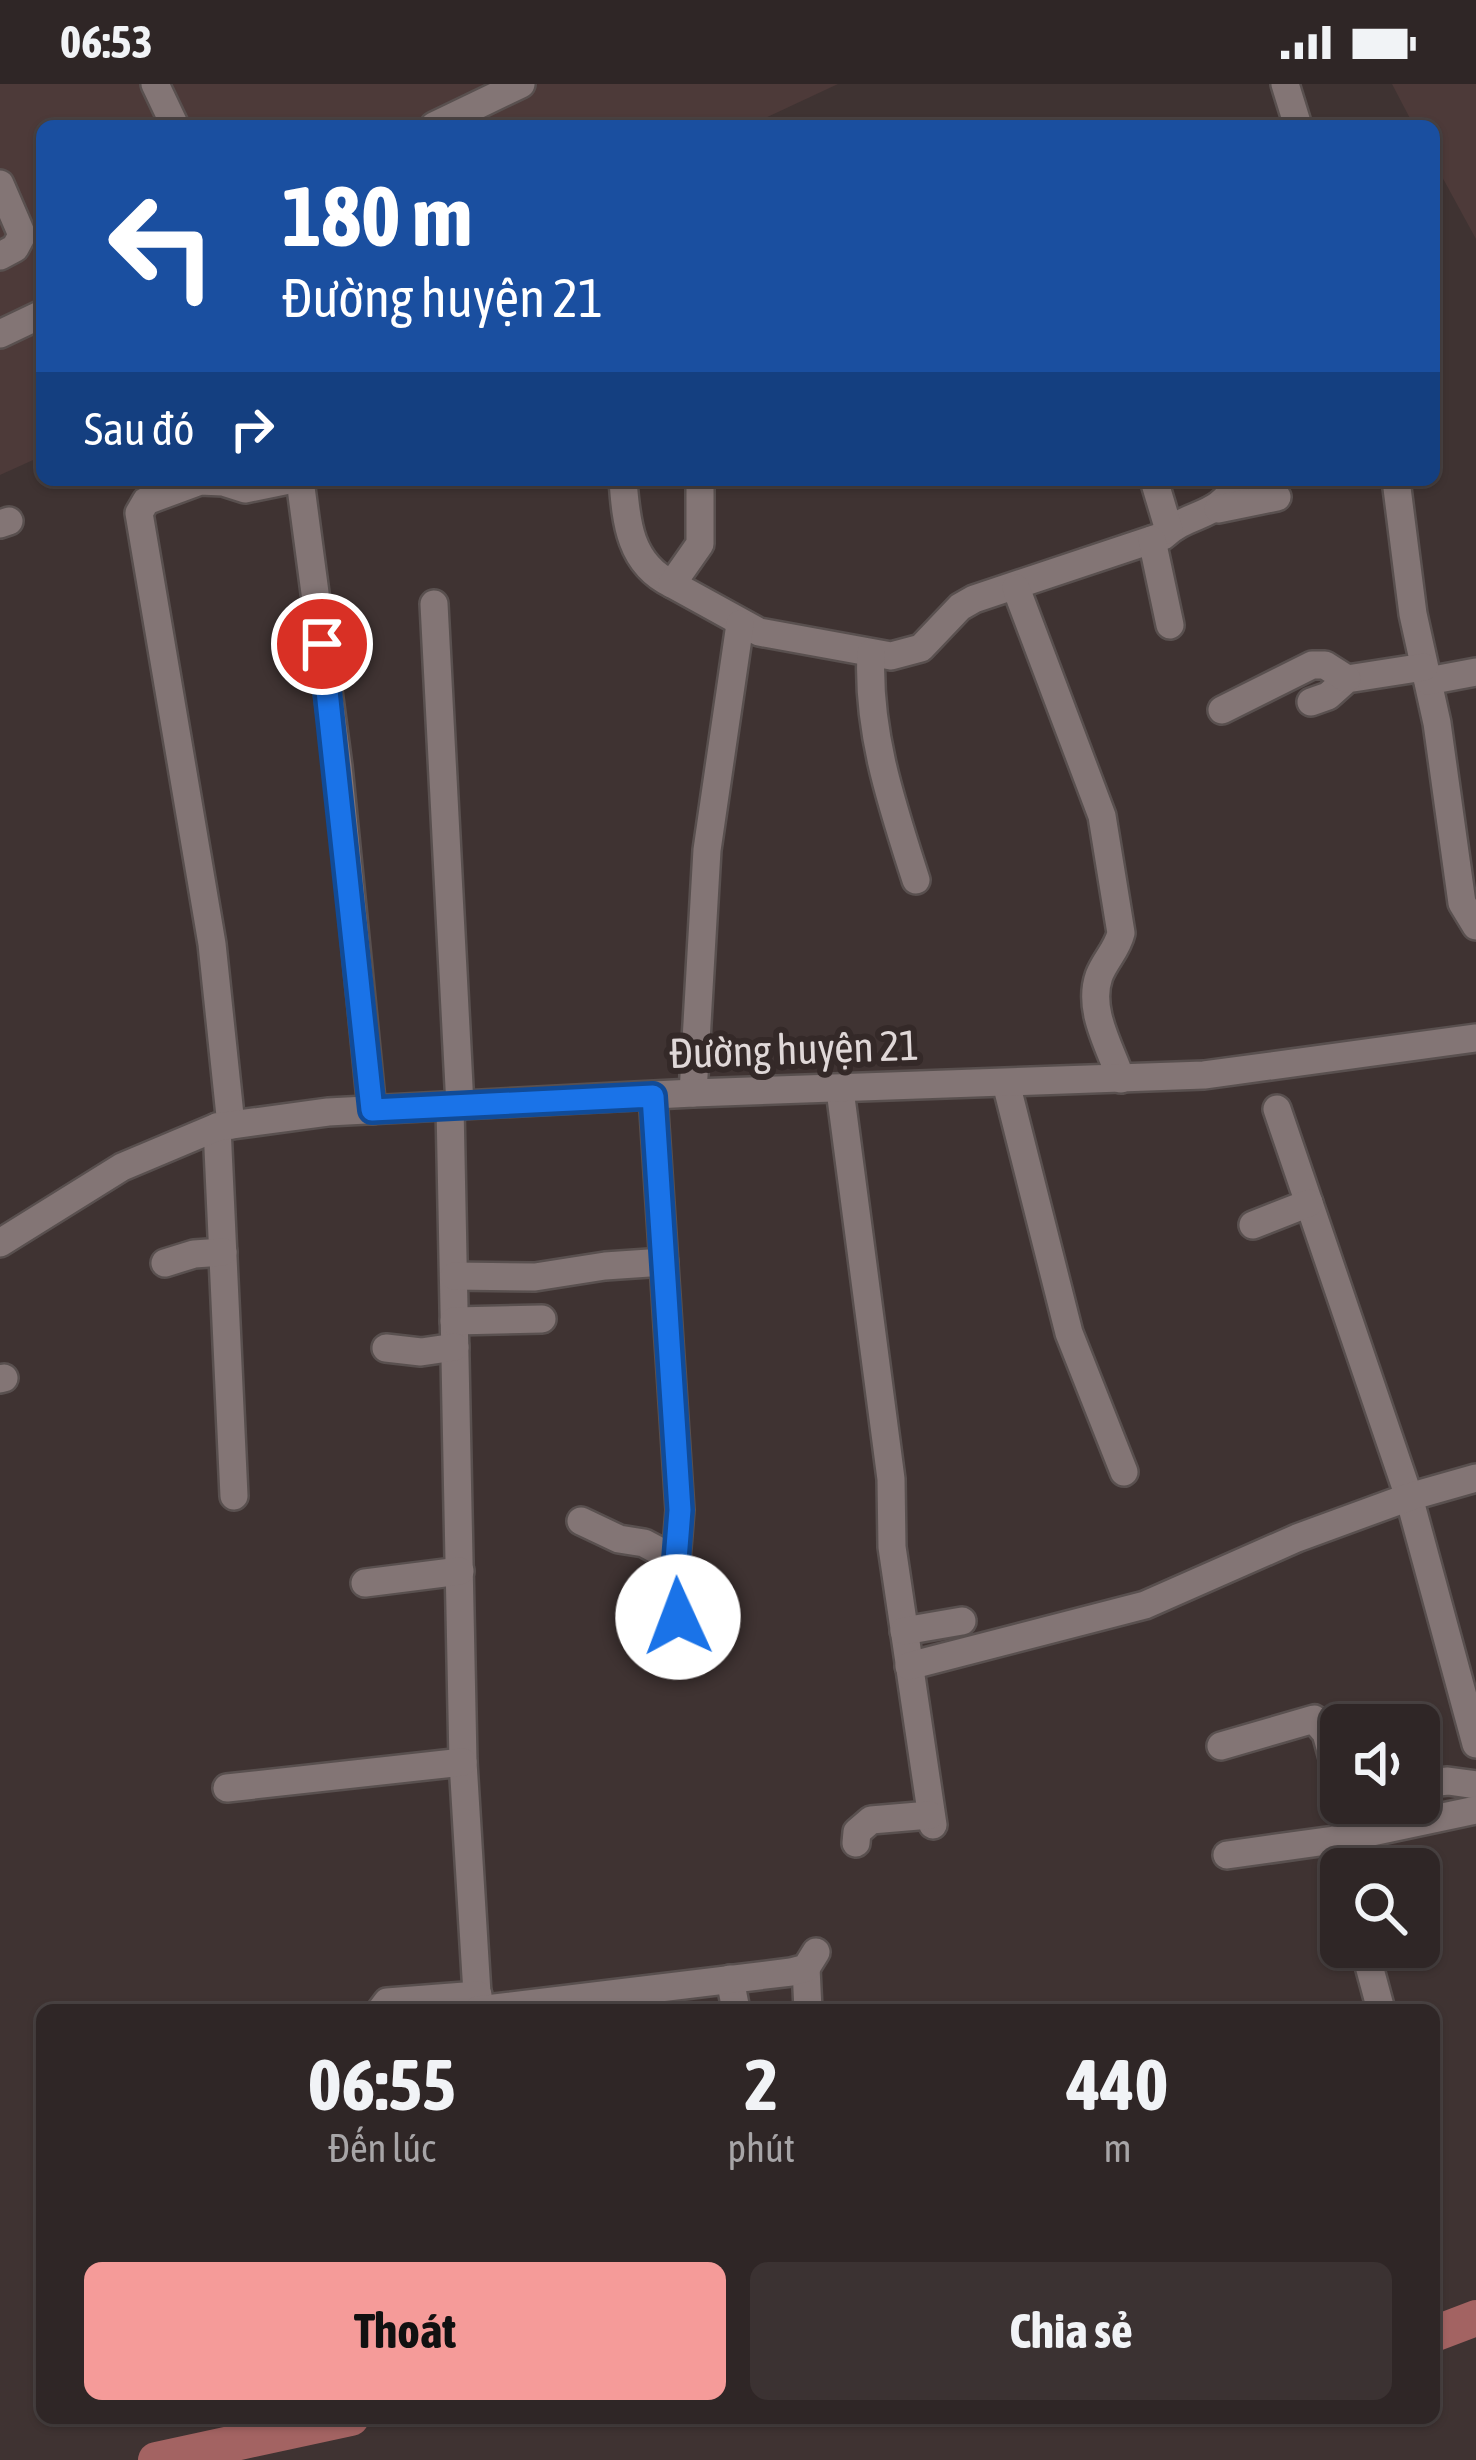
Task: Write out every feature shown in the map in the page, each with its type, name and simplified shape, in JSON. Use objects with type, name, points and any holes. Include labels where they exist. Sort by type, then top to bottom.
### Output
[{"type":"street","points":[[155,84],[172,120]]},
{"type":"street","points":[[443,120],[486,92],[521,84]]},
{"type":"street","points":[[1285,84],[1296,120]]},
{"type":"street","points":[[0,184],[22,235],[15,248],[0,256]]},
{"type":"street","points":[[0,334],[36,317]]},
{"type":"street","points":[[186,486],[146,501],[139,513],[212,944],[224,1126],[223,1252],[234,1496]]},
{"type":"street","points":[[301,486],[340,789],[372,1110]]},
{"type":"street","points":[[623,486],[636,554],[648,571],[740,624],[778,636],[906,655],[921,648],[960,608],[1161,535],[1182,521],[1277,497]]},
{"type":"street","points":[[672,584],[700,544],[700,486]]},
{"type":"street","points":[[1155,486],[1170,625]]},
{"type":"street","points":[[1219,509],[1234,486]]},
{"type":"street","points":[[1397,486],[1413,614],[1462,903],[1476,926]]},
{"type":"street","points":[[1016,588],[1102,816],[1121,933],[1118,949],[1100,975],[1096,1010],[1121,1078]]},
{"type":"street","points":[[434,604],[455,1106],[463,1762],[478,2004]]},
{"type":"street","points":[[693,1093],[707,850],[740,624]]},
{"type":"street","points":[[871,653],[872,722],[890,801],[916,880]]},
{"type":"street","points":[[1222,710],[1312,665],[1325,665],[1348,679]]},
{"type":"street","points":[[1311,702],[1348,679],[1476,672]]},
{"type":"street","name":"Đường huyện 21","points":[[0,1243],[122,1167],[224,1126],[328,1112],[693,1093],[1204,1075],[1476,1038]]},
{"type":"street","points":[[1006,1083],[1070,1333],[1124,1472]]},
{"type":"street","points":[[840,1090],[891,1479],[892,1547],[931,1820],[871,1820],[857,1832],[856,1843]]},
{"type":"street","points":[[653,1096],[680,1510],[678,1617]]},
{"type":"street","points":[[1276,1109],[1409,1497],[1476,1744]]},
{"type":"street","points":[[1252,1226],[1309,1203]]},
{"type":"street","points":[[165,1263],[223,1252]]},
{"type":"street","points":[[454,1276],[535,1277],[664,1262]]},
{"type":"street","points":[[386,1348],[421,1352],[455,1334],[542,1319]]},
{"type":"street","points":[[909,1666],[1145,1604],[1297,1538],[1476,1478]]},
{"type":"street","points":[[581,1521],[676,1560]]},
{"type":"street","points":[[365,1583],[460,1571]]},
{"type":"street","points":[[904,1631],[962,1621]]},
{"type":"street","points":[[1221,1746],[1314,1719],[1320,1726]]},
{"type":"street","points":[[227,1788],[463,1762]]},
{"type":"street","points":[[1440,1782],[1476,1785]]},
{"type":"street","points":[[1226,1856],[1334,1840],[1476,1810]]},
{"type":"street","points":[[1334,1840],[1336,1848]]},
{"type":"street","points":[[488,2004],[730,1979],[811,1960],[808,2004]]},
{"type":"street","points":[[1370,1968],[1379,2004]]},
{"type":"street","points":[[730,1979],[735,2004]]},
{"type":"street","points":[[386,2004],[448,2004]]},
{"type":"shaded area","points":[[0,84],[838,84],[761,120],[36,120],[36,459],[0,475]]},
{"type":"shaded area","points":[[1392,84],[1476,84],[1476,239],[1440,173],[1440,120],[1411,120]]},
{"type":"waterway","points":[[1440,2332],[1476,2318]]},
{"type":"waterway","points":[[156,2460],[323,2424]]},
{"type":"route","points":[[322,644],[372,1110],[653,1096],[680,1510],[678,1617]]}]
